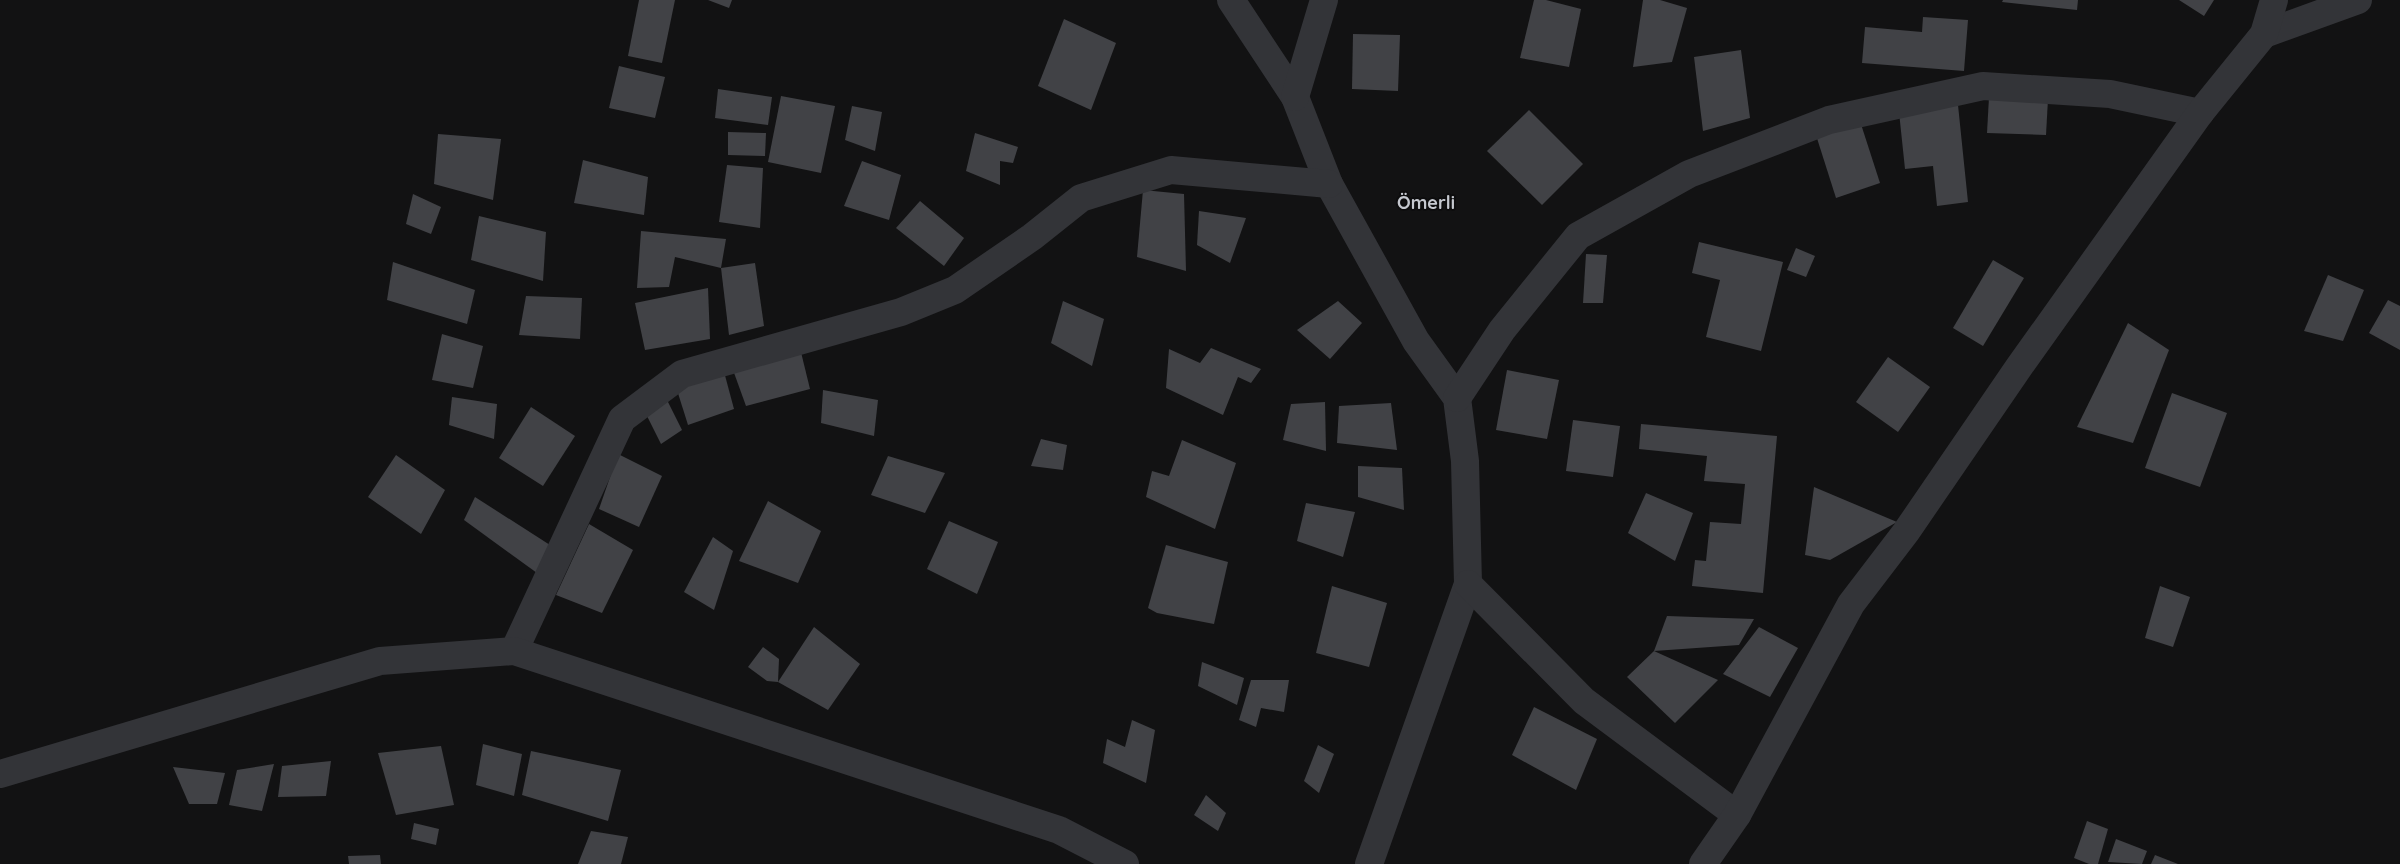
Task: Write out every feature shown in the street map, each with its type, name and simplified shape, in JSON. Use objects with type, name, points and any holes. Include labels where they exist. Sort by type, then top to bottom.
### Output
[{"type":"street","points":[[1231,0],[1295,97],[1329,184],[1416,341],[1457,398],[1465,461],[1468,584],[1368,864]]},
{"type":"street","points":[[1295,97],[1324,0]]},
{"type":"street","points":[[1704,864],[1737,816],[1851,604],[1906,532],[2019,367],[2200,113],[2264,34],[2274,0]]},
{"type":"street","points":[[2264,34],[2358,0]]},
{"type":"street","points":[[1457,398],[1502,330],[1578,236],[1689,174],[1829,120],[1983,86],[2110,94],[2200,113]]},
{"type":"street","points":[[514,651],[622,419],[682,374],[901,312],[955,290],[1032,237],[1081,198],[1171,170],[1329,184]]},
{"type":"street","points":[[1468,584],[1584,701],[1737,816]]},
{"type":"street","points":[[0,774],[380,661],[514,651],[1059,830],[1125,864]]},
{"type":"building","points":[[639,0],[675,0],[662,63],[628,56]]},
{"type":"building","points":[[708,0],[732,0],[729,8]]},
{"type":"building","points":[[1534,0],[1546,0],[1581,9],[1569,67],[1520,58]]},
{"type":"building","points":[[1643,0],[1660,0],[1687,8],[1672,62],[1633,67]]},
{"type":"building","points":[[2003,0],[2078,0],[2077,10],[2002,2]]},
{"type":"building","points":[[2179,0],[2214,0],[2204,16]]},
{"type":"building","points":[[1923,17],[1968,20],[1964,71],[1862,63],[1865,27],[1922,32]]},
{"type":"building","points":[[1064,19],[1116,43],[1091,110],[1038,86]]},
{"type":"building","points":[[1353,34],[1400,35],[1398,91],[1352,89]]},
{"type":"building","points":[[1741,50],[1750,118],[1703,131],[1694,57]]},
{"type":"building","points":[[619,66],[665,77],[655,118],[609,108]]},
{"type":"building","points":[[718,89],[772,97],[768,125],[715,118]]},
{"type":"building","points":[[781,96],[835,106],[821,173],[768,162]]},
{"type":"building","points":[[1989,97],[2048,99],[2046,135],[1987,133]]},
{"type":"building","points":[[1958,105],[1968,202],[1937,206],[1933,166],[1905,169],[1899,112]]},
{"type":"building","points":[[852,106],[882,112],[875,151],[845,140]]},
{"type":"building","points":[[1529,110],[1583,164],[1542,205],[1487,151]]},
{"type":"building","points":[[1859,118],[1880,183],[1836,198],[1815,132]]},
{"type":"building","points":[[728,132],[766,133],[765,156],[728,155]]},
{"type":"building","points":[[975,133],[1018,147],[1013,163],[1000,161],[1000,185],[966,171]]},
{"type":"building","points":[[438,134],[501,139],[493,200],[434,184]]},
{"type":"building","points":[[583,160],[648,177],[644,215],[574,203]]},
{"type":"building","points":[[862,161],[901,175],[889,220],[844,206]]},
{"type":"building","points":[[727,165],[763,168],[760,228],[719,222]]},
{"type":"building","points":[[1143,190],[1184,194],[1186,271],[1137,257]]},
{"type":"building","points":[[413,194],[441,207],[431,234],[406,224]]},
{"type":"building","points":[[920,201],[964,238],[944,266],[896,228]]},
{"type":"building","points":[[1199,211],[1246,218],[1230,263],[1197,245]]},
{"type":"building","points":[[479,216],[546,232],[543,281],[471,260]]},
{"type":"building","points":[[641,231],[726,239],[721,268],[675,257],[669,287],[637,288]]},
{"type":"building","points":[[1699,242],[1783,262],[1761,351],[1706,337],[1720,280],[1692,273]]},
{"type":"building","points":[[1796,248],[1815,256],[1806,277],[1787,270]]},
{"type":"building","points":[[1586,254],[1607,255],[1603,303],[1583,303]]},
{"type":"building","points":[[1993,260],[2024,278],[1983,346],[1953,328]]},
{"type":"building","points":[[393,262],[475,290],[467,324],[387,300]]},
{"type":"building","points":[[755,263],[764,326],[729,335],[721,268]]},
{"type":"building","points":[[2328,275],[2364,290],[2343,341],[2304,331]]},
{"type":"building","points":[[708,288],[710,339],[645,350],[635,303]]},
{"type":"building","points":[[526,296],[582,298],[580,339],[519,335]]},
{"type":"building","points":[[2388,300],[2400,306],[2400,350],[2369,333]]},
{"type":"building","points":[[1063,301],[1104,319],[1092,366],[1051,343]]},
{"type":"building","points":[[1338,301],[1362,323],[1330,359],[1297,330]]},
{"type":"building","points":[[2128,323],[2169,350],[2133,443],[2077,427]]},
{"type":"building","points":[[442,334],[483,346],[473,388],[432,380]]},
{"type":"building","points":[[799,344],[810,389],[746,406],[733,370]]},
{"type":"building","points":[[1211,348],[1261,369],[1251,383],[1238,377],[1223,415],[1166,388],[1169,349],[1200,363]]},
{"type":"building","points":[[1888,357],[1930,387],[1898,432],[1856,402]]},
{"type":"building","points":[[723,368],[734,409],[688,425],[677,390]]},
{"type":"building","points":[[1507,370],[1559,380],[1547,439],[1496,430]]},
{"type":"building","points":[[823,390],[878,400],[874,436],[821,423]]},
{"type":"building","points":[[2172,393],[2227,413],[2200,487],[2145,468]]},
{"type":"building","points":[[452,397],[497,404],[494,439],[449,425]]},
{"type":"building","points":[[666,398],[682,430],[661,444],[645,412]]},
{"type":"building","points":[[1325,402],[1326,451],[1283,440],[1291,404]]},
{"type":"building","points":[[1391,403],[1397,450],[1337,443],[1339,406]]},
{"type":"building","points":[[531,407],[575,436],[543,486],[499,458]]},
{"type":"building","points":[[1573,420],[1620,426],[1613,477],[1566,471]]},
{"type":"building","points":[[1641,424],[1777,436],[1763,593],[1692,586],[1695,560],[1706,561],[1710,522],[1741,524],[1745,484],[1704,481],[1707,456],[1639,449]]},
{"type":"building","points":[[1041,439],[1067,445],[1063,470],[1031,466]]},
{"type":"building","points":[[1182,440],[1236,463],[1215,529],[1146,497],[1152,471],[1169,476]]},
{"type":"building","points":[[618,454],[662,476],[639,527],[599,509]]},
{"type":"building","points":[[396,455],[445,490],[421,534],[368,497]]},
{"type":"building","points":[[888,456],[945,473],[925,513],[871,495]]},
{"type":"building","points":[[1358,466],[1402,468],[1404,510],[1358,497]]},
{"type":"building","points":[[1814,487],[1897,522],[1830,560],[1805,555]]},
{"type":"building","points":[[1646,493],[1693,513],[1675,561],[1628,533]]},
{"type":"building","points":[[475,497],[550,545],[537,573],[464,520]]},
{"type":"building","points":[[768,501],[821,531],[798,583],[739,561]]},
{"type":"building","points":[[1306,503],[1355,512],[1343,557],[1297,541]]},
{"type":"building","points":[[949,521],[998,542],[977,594],[927,569]]},
{"type":"building","points":[[589,524],[633,550],[602,613],[556,595]]},
{"type":"building","points":[[713,537],[733,551],[714,610],[684,592]]},
{"type":"building","points":[[1166,545],[1228,562],[1214,624],[1157,613],[1148,608]]},
{"type":"building","points":[[1332,586],[1387,603],[1369,667],[1316,653]]},
{"type":"building","points":[[2160,586],[2190,597],[2173,647],[2145,638]]},
{"type":"building","points":[[1667,616],[1754,619],[1739,645],[1654,651]]},
{"type":"building","points":[[814,627],[860,664],[828,710],[778,682]]},
{"type":"building","points":[[1759,627],[1798,648],[1770,697],[1723,674]]},
{"type":"building","points":[[763,647],[779,659],[778,682],[767,681],[748,667]]},
{"type":"building","points":[[1654,651],[1718,680],[1675,723],[1627,677]]},
{"type":"building","points":[[1202,662],[1244,678],[1237,705],[1198,686]]},
{"type":"building","points":[[1251,680],[1289,680],[1284,712],[1261,708],[1256,727],[1239,720]]},
{"type":"building","points":[[1534,707],[1597,739],[1576,790],[1512,755]]},
{"type":"building","points":[[1132,720],[1155,730],[1146,783],[1103,763],[1107,739],[1125,747]]},
{"type":"building","points":[[483,744],[522,754],[514,796],[476,785]]},
{"type":"building","points":[[1318,745],[1334,754],[1319,793],[1304,781]]},
{"type":"building","points":[[441,746],[454,805],[396,815],[378,753]]},
{"type":"building","points":[[531,751],[621,770],[608,821],[522,795]]},
{"type":"building","points":[[331,761],[326,796],[278,797],[282,766]]},
{"type":"building","points":[[274,764],[262,811],[229,805],[237,770]]},
{"type":"building","points":[[173,767],[225,773],[217,804],[189,804]]},
{"type":"building","points":[[1206,795],[1226,813],[1218,831],[1194,815]]},
{"type":"building","points":[[2087,821],[2108,829],[2098,864],[2089,864],[2074,858]]},
{"type":"building","points":[[414,823],[439,829],[436,845],[411,839]]},
{"type":"building","points":[[591,831],[628,837],[621,864],[578,864]]},
{"type":"building","points":[[2116,839],[2147,851],[2142,864],[2108,862]]},
{"type":"building","points":[[380,855],[381,864],[349,864],[348,856]]},
{"type":"building","points":[[2155,855],[2178,864],[2151,864]]},
{"type":"district","name":"Ömerli","points":[[1426,202]]}]
